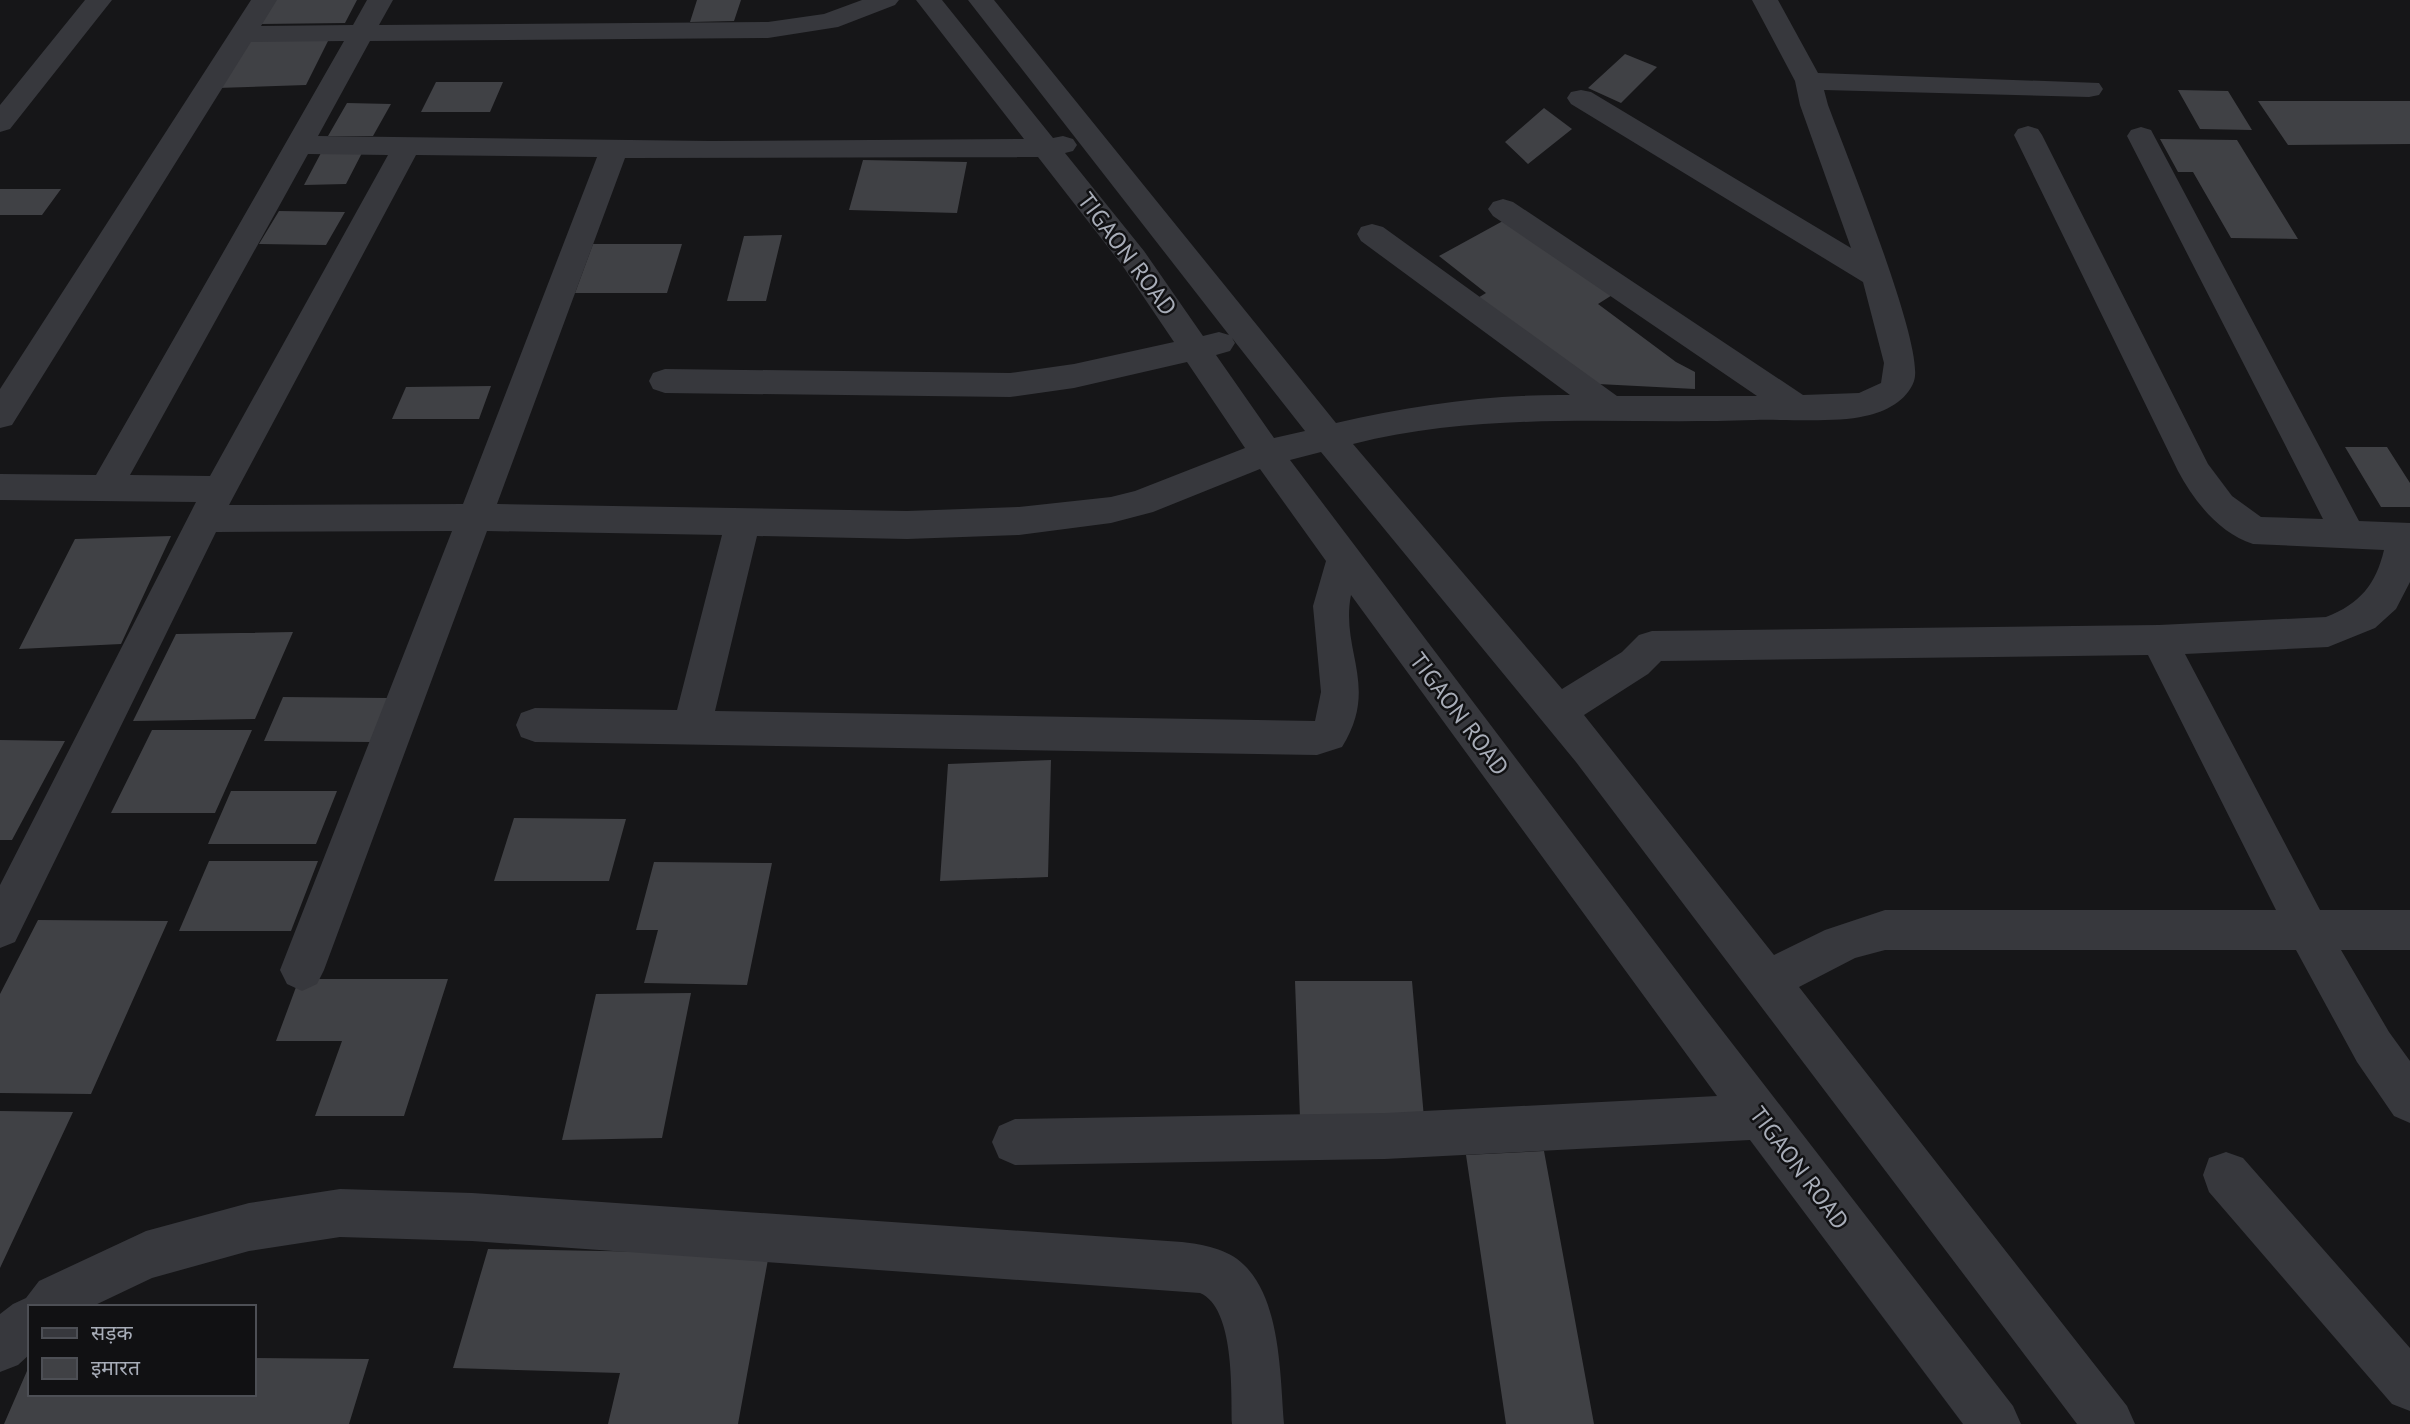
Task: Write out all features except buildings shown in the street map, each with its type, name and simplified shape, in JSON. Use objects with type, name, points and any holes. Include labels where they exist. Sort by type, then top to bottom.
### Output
[{"type":"street","points":[[0,123],[99,0]]},
{"type":"street","points":[[0,416],[264,0]]},
{"type":"street","points":[[106,488],[380,0]]},
{"type":"street","points":[[242,34],[792,29],[829,21],[886,0]]},
{"type":"street","name":"TIGAON ROAD","points":[[929,0],[1133,258],[1266,453],[1761,1117],[1996,1424]]},
{"type":"street","points":[[981,0],[1328,437],[1558,712],[1769,980],[2109,1424]]},
{"type":"street","points":[[0,487],[106,488],[213,504],[475,517],[970,524],[1065,516],[1140,503],[1266,453],[1428,416],[1479,410],[1863,405],[1881,399],[1893,391],[1899,380],[1900,363],[1877,276],[1814,105],[1809,81],[1765,0]]},
{"type":"street","points":[[1809,81],[2089,89]]},
{"type":"street","points":[[1581,98],[1877,276]]},
{"type":"street","points":[[1558,712],[1635,663],[1651,646],[2159,640],[2328,632],[2354,623],[2379,606],[2392,588],[2407,537],[2253,530],[2220,505],[2194,471],[2028,135]]},
{"type":"street","points":[[2141,136],[2349,534]]},
{"type":"street","points":[[300,145],[614,149],[1046,148],[1093,141]]},
{"type":"street","points":[[0,928],[213,504],[407,146]]},
{"type":"street","points":[[302,970],[614,149]]},
{"type":"street","points":[[1503,209],[1797,407]]},
{"type":"street","points":[[1372,234],[1610,408]]},
{"type":"street","points":[[665,381],[1010,384],[1074,376],[1248,337]]},
{"type":"street","points":[[692,727],[743,522]]},
{"type":"street","points":[[535,725],[1317,738],[1328,734],[1338,718],[1340,699],[1331,607],[1333,592],[1345,559]]},
{"type":"street","points":[[2159,640],[2346,1003],[2410,1100]]},
{"type":"street","points":[[1769,980],[1839,944],[1863,934],[1885,930],[2410,930]]},
{"type":"street","points":[[1015,1142],[1385,1136],[1761,1117]]},
{"type":"street","points":[[2226,1175],[2410,1386]]},
{"type":"street","points":[[49,1305],[56,1298],[146,1255],[249,1227],[340,1213],[486,1218],[1182,1266],[1207,1270],[1227,1282],[1242,1304],[1250,1335],[1258,1424]]},
{"type":"street","points":[[0,1347],[28,1323]]}]
